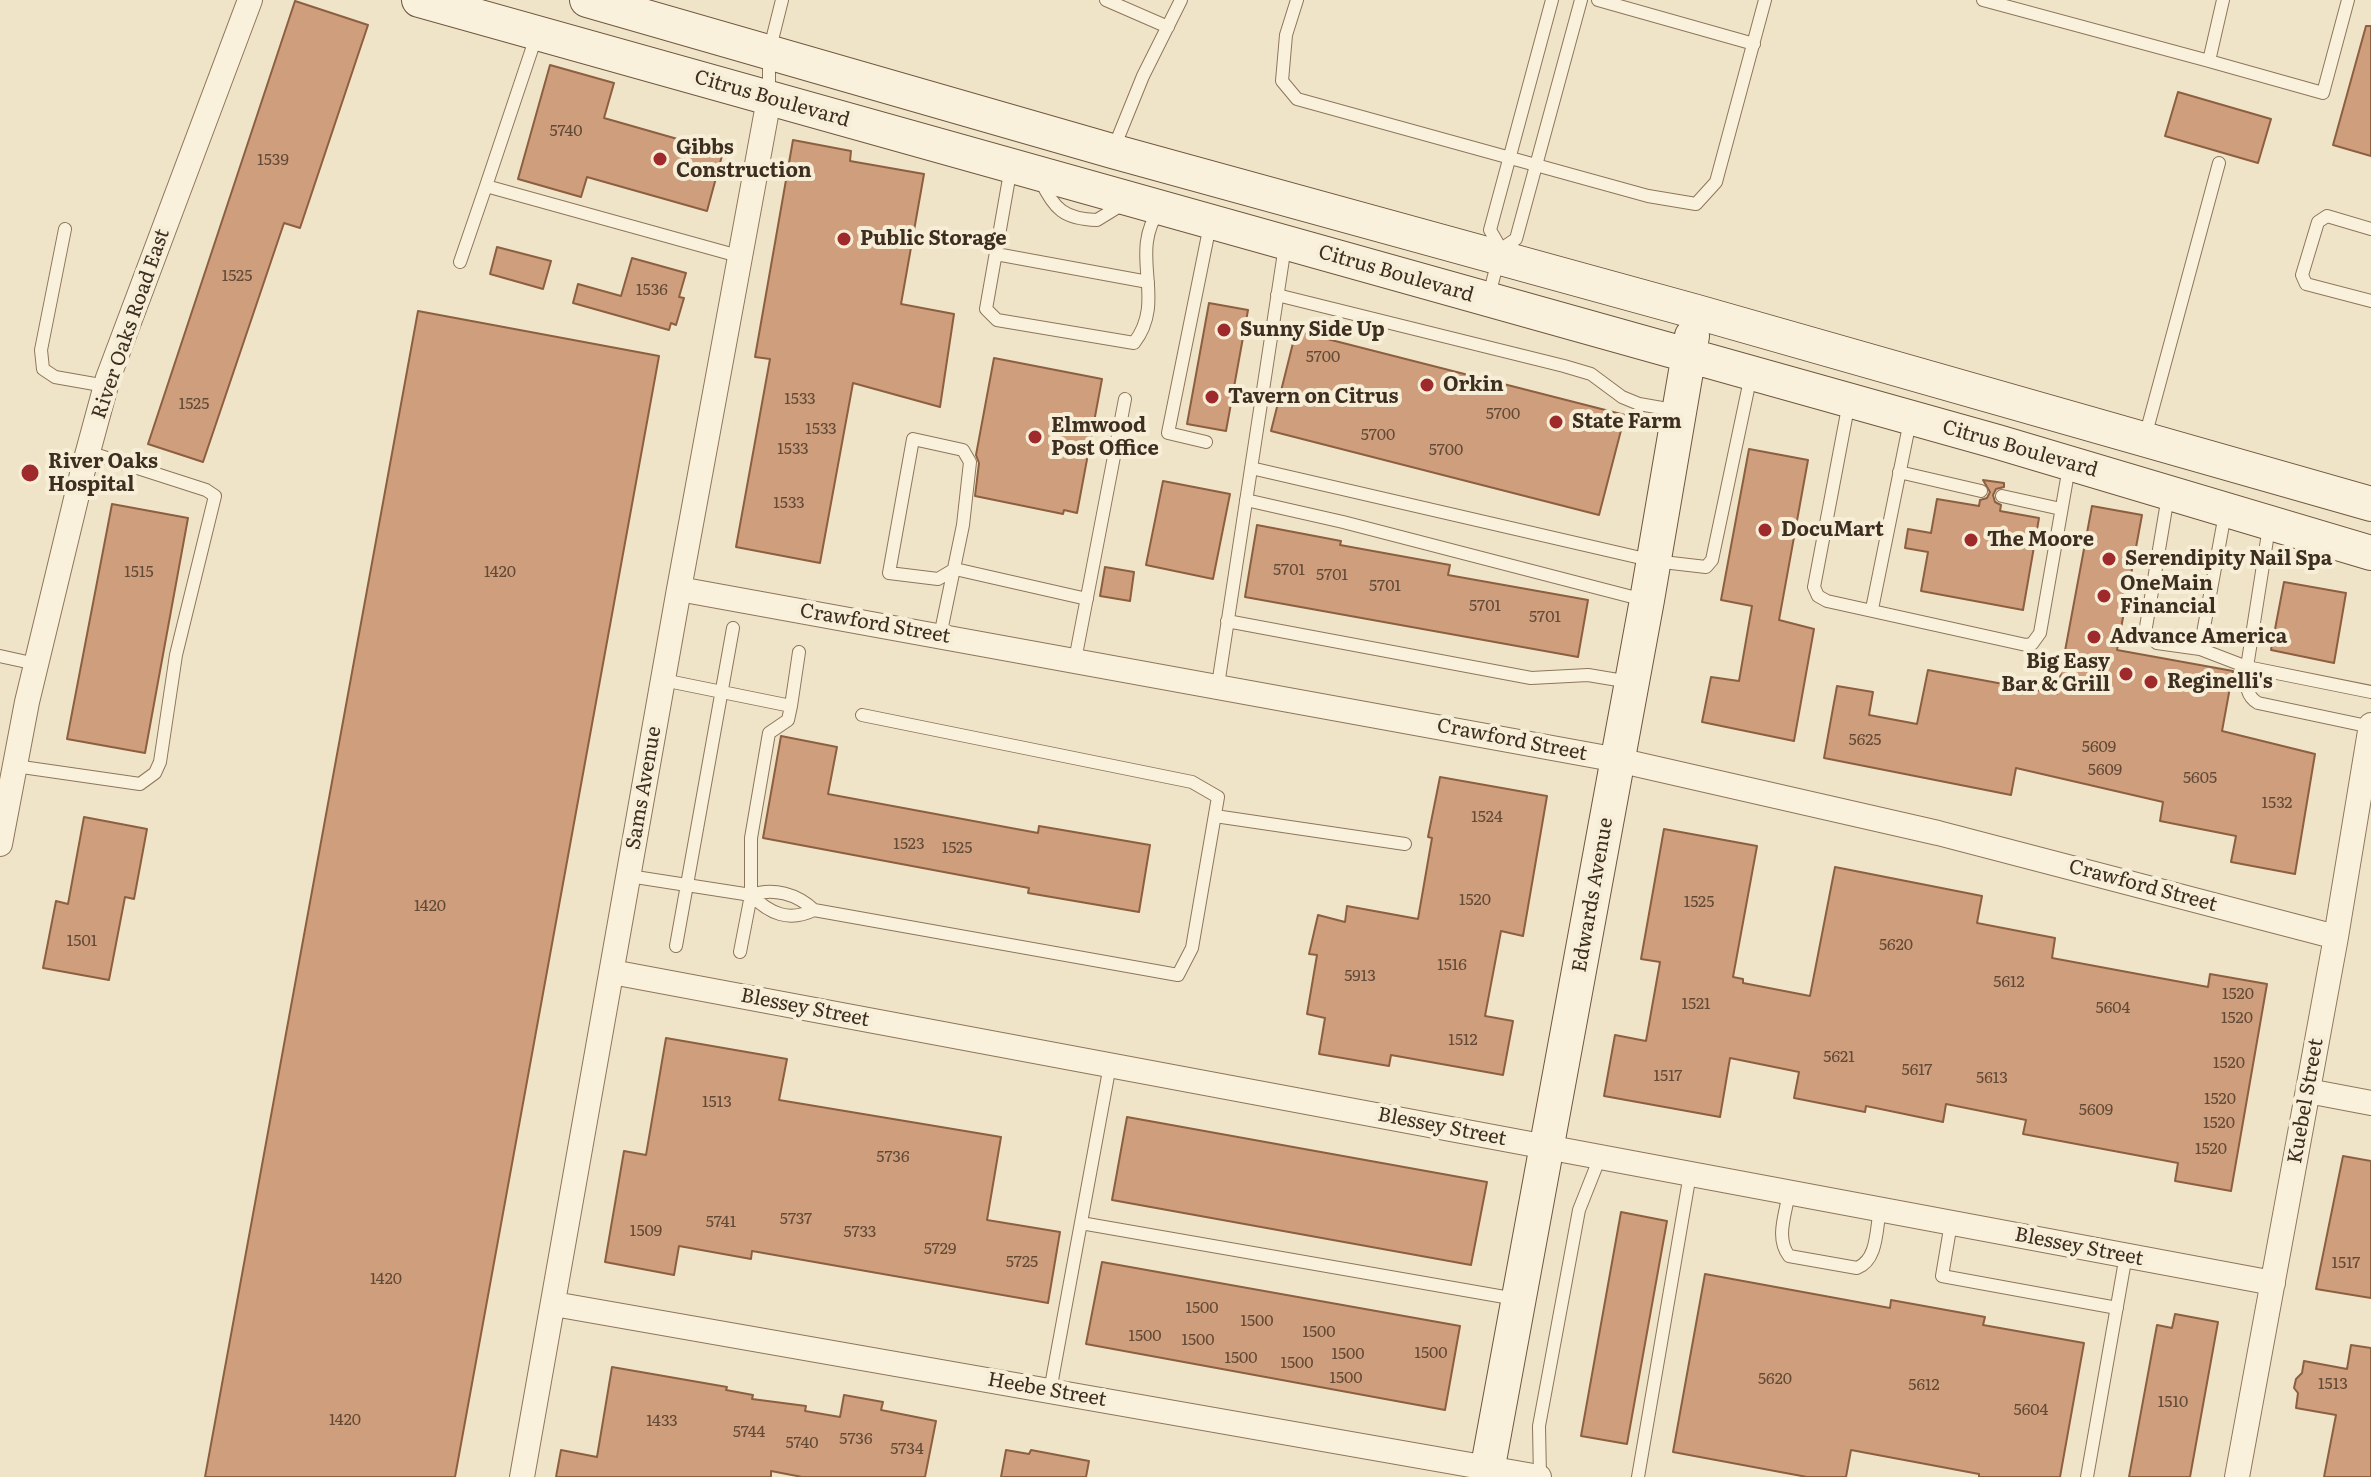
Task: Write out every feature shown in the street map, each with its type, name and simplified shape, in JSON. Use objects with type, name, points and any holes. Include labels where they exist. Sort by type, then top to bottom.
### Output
[{"type":"street","name":"River Oaks Road East","points":[[0,844],[36,664],[106,386],[250,0]]},
{"type":"street","name":"Citrus Boulevard","points":[[419,0],[1910,418],[2371,553]]},
{"type":"street","points":[[587,0],[1112,151],[1500,253],[2371,504]]},
{"type":"street","points":[[832,117],[841,98],[852,91],[964,120],[993,117]]},
{"type":"street","name":"Sams Avenue","points":[[522,1477],[769,99]]},
{"type":"street","points":[[1025,170],[1023,158],[1034,157],[1072,165],[1100,162],[1112,151]]},
{"type":"street","name":"Edwards Avenue","points":[[1487,1472],[1697,312]]},
{"type":"street","name":"Crawford Street","points":[[679,589],[1618,760],[1938,833],[2336,937]]},
{"type":"street","name":"Kuebel Street","points":[[2237,1477],[2336,937],[2371,726]]},
{"type":"street","name":"Blessey Street","points":[[612,972],[2273,1283]]},
{"type":"street","points":[[2308,1091],[2371,1103]]},
{"type":"street","name":"Heebe Street","points":[[554,1304],[1487,1472],[1540,1477]]},
{"type":"lane","points":[[769,99],[769,52],[782,0]]},
{"type":"lane","points":[[1106,0],[1168,27]]},
{"type":"lane","points":[[1297,0],[1286,35],[1282,81],[1297,99],[1648,196],[1696,204],[1716,182],[1765,0]]},
{"type":"lane","points":[[1500,253],[1490,230],[1552,0]]},
{"type":"lane","points":[[1488,300],[1500,253],[1516,239],[1581,0]]},
{"type":"lane","points":[[1598,0],[1754,44]]},
{"type":"lane","points":[[1983,0],[2323,93],[2348,0]]},
{"type":"lane","points":[[2209,61],[2223,0]]},
{"type":"lane","points":[[1112,151],[1179,1]]},
{"type":"lane","points":[[460,262],[538,31]]},
{"type":"lane","points":[[2144,440],[2219,163]]},
{"type":"lane","points":[[1025,170],[996,254],[986,309],[997,320],[1134,343],[1146,325],[1150,294],[1145,263],[1146,237],[1152,219],[1145,204]]},
{"type":"lane","points":[[486,186],[742,257]]},
{"type":"lane","points":[[2371,229],[2327,216],[2318,222],[2302,275],[2306,284],[2371,301]]},
{"type":"lane","points":[[1206,442],[1168,433],[1210,222]]},
{"type":"lane","points":[[65,229],[41,350],[43,369],[55,377],[106,386]]},
{"type":"lane","points":[[1218,685],[1285,243]]},
{"type":"lane","points":[[996,254],[1148,282]]},
{"type":"lane","points":[[1277,295],[1564,366],[1591,374],[1622,397],[1639,404],[1679,411]]},
{"type":"lane","points":[[1251,468],[1654,561],[1706,567],[1712,560],[1751,374]]},
{"type":"lane","points":[[1075,660],[1125,399]]},
{"type":"lane","points":[[1849,402],[1814,587],[1818,596],[1827,601],[2032,644],[2040,633],[2069,464]]},
{"type":"lane","points":[[1872,609],[1910,418]]},
{"type":"lane","points":[[940,636],[955,569],[963,525],[970,462],[963,450],[913,439],[889,573],[938,579],[955,569],[1087,599]]},
{"type":"lane","points":[[15,766],[140,784],[155,773],[160,762],[176,655],[215,496],[206,490],[88,452]]},
{"type":"lane","points":[[1899,472],[1981,491]]},
{"type":"lane","points":[[2169,493],[2146,633],[2157,643],[2200,649],[2247,667],[2371,692]]},
{"type":"lane","points":[[2002,496],[2061,509]]},
{"type":"lane","points":[[1246,500],[1647,600]]},
{"type":"lane","points":[[2200,649],[2225,510]]},
{"type":"lane","points":[[2270,523],[2247,667],[2247,692],[2258,703],[2371,726]]},
{"type":"lane","points":[[1227,621],[1531,678],[1588,675],[1632,683]]},
{"type":"lane","points":[[676,946],[733,628]]},
{"type":"lane","points":[[740,952],[751,895],[751,838],[769,733],[788,720],[799,652]]},
{"type":"lane","points":[[0,656],[36,664]]},
{"type":"lane","points":[[663,680],[791,706]]},
{"type":"lane","points":[[629,876],[751,895],[762,891],[786,894],[801,898],[814,910],[1178,975],[1192,948],[1218,797],[1192,782],[862,715]]},
{"type":"lane","points":[[1215,816],[1405,844]]},
{"type":"lane","points":[[751,895],[766,910],[799,917],[814,910]]},
{"type":"lane","points":[[1050,1391],[1110,1065]]},
{"type":"lane","points":[[1540,1477],[1539,1426],[1579,1210],[1600,1157]]},
{"type":"lane","points":[[1638,1477],[1690,1174]]},
{"type":"lane","points":[[1789,1192],[1781,1239],[1789,1256],[1857,1268],[1866,1264],[1871,1258],[1880,1209]]},
{"type":"lane","points":[[1081,1223],[1519,1300]]},
{"type":"lane","points":[[1951,1223],[1942,1276],[2117,1308]]},
{"type":"lane","points":[[2087,1477],[2126,1255]]},
{"type":"building","points":[[295,1],[368,25],[300,228],[284,223],[203,462],[148,444]]},
{"type":"building","points":[[2366,26],[2371,26],[2371,156],[2333,145]]},
{"type":"building","points":[[550,65],[614,83],[604,118],[723,152],[707,211],[587,177],[581,197],[518,179]]},
{"type":"building","points":[[2178,92],[2271,119],[2258,163],[2165,136]]},
{"type":"building","name":"Public Storage","points":[[793,140],[851,151],[850,161],[924,174],[901,304],[954,314],[940,407],[853,383],[820,563],[736,547],[770,359],[755,357]]},
{"type":"building","points":[[497,247],[551,261],[543,289],[490,274]]},
{"type":"building","points":[[632,258],[686,273],[679,297],[684,298],[676,325],[671,323],[669,330],[573,303],[578,284],[621,296]]},
{"type":"building","points":[[1209,303],[1248,310],[1226,431],[1187,424]]},
{"type":"building","points":[[418,311],[659,356],[455,1477],[205,1477]]},
{"type":"building","points":[[1296,331],[1625,415],[1599,515],[1271,431]]},
{"type":"building","name":"Elmwood Post Office","points":[[994,358],[1102,379],[1077,513],[1064,510],[1063,514],[975,496],[979,463],[976,455]]},
{"type":"building","points":[[1749,449],[1808,460],[1779,620],[1814,629],[1794,741],[1702,722],[1711,677],[1739,681],[1752,606],[1721,600]]},
{"type":"building","name":"The Moore","points":[[1983,480],[2004,483],[2004,487],[1996,489],[1993,495],[1995,502],[2001,505],[2000,511],[2039,518],[2023,610],[1921,591],[1928,552],[1905,548],[1908,529],[1931,533],[1937,499],[1979,506],[1980,500],[1987,498],[1990,492]]},
{"type":"building","points":[[1163,481],[1230,494],[1213,579],[1146,565]]},
{"type":"building","points":[[112,504],[188,518],[145,753],[67,739]]},
{"type":"building","points":[[2092,506],[2142,515],[2117,650],[2233,671],[2222,731],[2315,754],[2295,874],[2231,862],[2236,836],[2160,821],[2163,802],[2016,768],[2011,795],[1824,758],[1837,686],[1873,692],[1869,715],[1917,724],[1928,670],[2057,694]]},
{"type":"building","points":[[1257,525],[1341,541],[1340,545],[1450,565],[1448,575],[1588,600],[1578,657],[1245,597]]},
{"type":"building","points":[[1105,567],[1134,572],[1130,601],[1100,596]]},
{"type":"building","points":[[2284,582],[2346,593],[2334,663],[2271,650]]},
{"type":"building","points":[[781,736],[837,747],[828,794],[1038,833],[1039,826],[1150,845],[1139,912],[1028,893],[1029,888],[763,838]]},
{"type":"building","points":[[1440,777],[1547,796],[1523,936],[1501,931],[1485,1016],[1513,1021],[1503,1075],[1391,1055],[1389,1066],[1319,1054],[1325,1018],[1307,1014],[1317,955],[1309,954],[1318,915],[1345,922],[1347,906],[1418,919],[1432,838],[1428,837]]},
{"type":"building","points":[[84,817],[147,829],[134,899],[125,897],[109,980],[43,968],[56,901],[68,904]]},
{"type":"building","points":[[1664,829],[1757,846],[1733,977],[1743,979],[1743,983],[1810,996],[1835,867],[1982,896],[1977,923],[2055,938],[2052,958],[2208,987],[2210,974],[2267,984],[2231,1191],[2175,1181],[2178,1163],[2023,1134],[2026,1120],[1946,1104],[1943,1122],[1866,1106],[1865,1112],[1794,1098],[1799,1072],[1730,1058],[1720,1117],[1604,1096],[1615,1035],[1646,1041],[1660,962],[1641,959]]},
{"type":"building","points":[[666,1038],[787,1059],[779,1100],[1001,1137],[987,1220],[1060,1232],[1048,1303],[752,1251],[751,1259],[679,1246],[674,1275],[605,1262],[624,1151],[646,1155]]},
{"type":"building","points":[[1127,1117],[1487,1182],[1471,1265],[1112,1200]]},
{"type":"building","points":[[2343,1156],[2371,1161],[2371,1298],[2316,1289]]},
{"type":"building","points":[[1621,1212],[1667,1221],[1627,1444],[1581,1436]]},
{"type":"building","points":[[1102,1262],[1460,1326],[1445,1410],[1086,1344]]},
{"type":"building","points":[[1705,1274],[1890,1308],[1891,1300],[1985,1317],[1983,1325],[2084,1343],[2060,1477],[1979,1477],[1979,1474],[1851,1450],[1846,1477],[1807,1477],[1673,1452]]},
{"type":"building","points":[[2175,1314],[2218,1322],[2190,1477],[2129,1477],[2157,1325],[2172,1328]]},
{"type":"building","points":[[2351,1345],[2371,1348],[2371,1477],[2324,1477],[2336,1415],[2296,1408],[2298,1393],[2294,1388],[2304,1361],[2347,1369]]},
{"type":"building","points":[[612,1367],[727,1387],[726,1390],[753,1395],[752,1399],[806,1406],[805,1411],[840,1417],[844,1395],[883,1402],[881,1410],[936,1421],[925,1477],[802,1477],[771,1471],[771,1477],[556,1477],[561,1450],[597,1457]]},
{"type":"building","points":[[1006,1450],[1029,1454],[1031,1450],[1089,1461],[1086,1477],[1001,1477]]},
{"type":"place","name":"Gibbs Construction","points":[[660,159]]},
{"type":"place","name":"Public Storage","points":[[844,239]]},
{"type":"place","name":"Sunny Side Up","points":[[1224,330]]},
{"type":"place","name":"Orkin","points":[[1427,385]]},
{"type":"place","name":"Tavern on Citrus","points":[[1212,397]]},
{"type":"place","name":"State Farm","points":[[1556,422]]},
{"type":"place","name":"Elmwood Post Office","points":[[1035,437]]},
{"type":"place","name":"River Oaks Hospital","points":[[30,473]]},
{"type":"place","name":"DocuMart","points":[[1765,530]]},
{"type":"place","name":"The Moore","points":[[1971,540]]},
{"type":"place","name":"Serendipity Nail Spa","points":[[2109,559]]},
{"type":"place","name":"OneMain Financial","points":[[2104,596]]},
{"type":"place","name":"Advance America","points":[[2094,637]]},
{"type":"place","name":"Big Easy Bar & Grill","points":[[2126,674]]},
{"type":"place","name":"Reginelli's","points":[[2151,682]]}]
